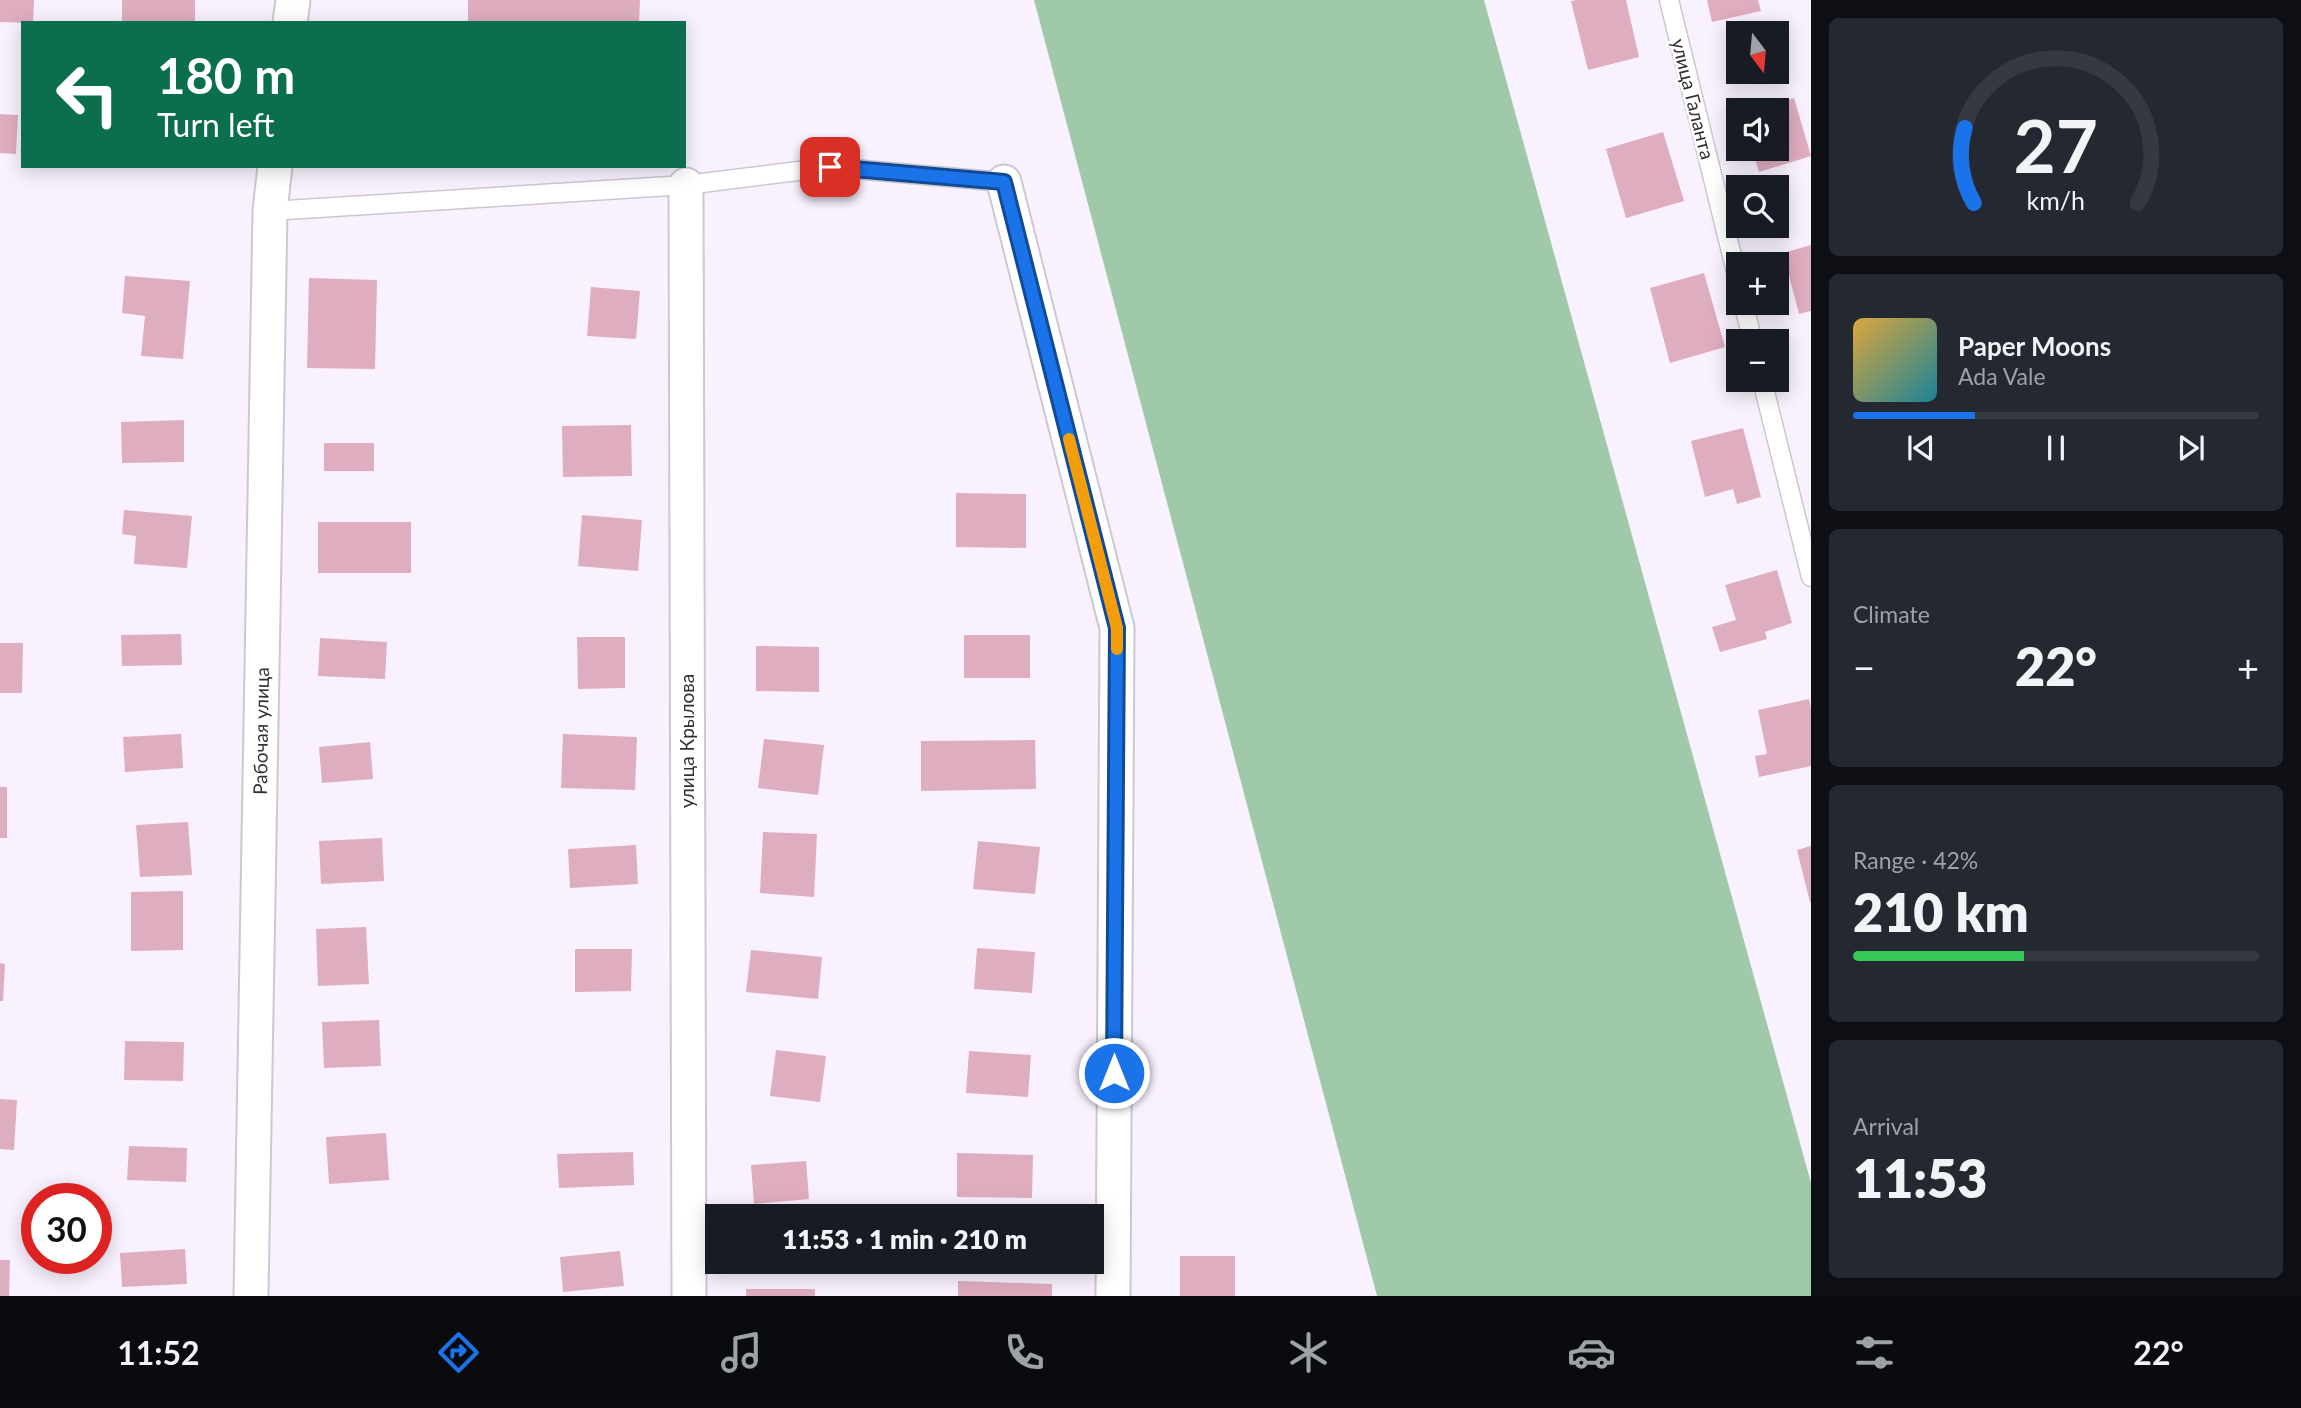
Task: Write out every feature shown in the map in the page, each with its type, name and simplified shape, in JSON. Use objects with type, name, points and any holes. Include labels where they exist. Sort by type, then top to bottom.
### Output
[{"type":"street","points":[[290,21],[293,0]]},
{"type":"street","name":"Рабочая улица","points":[[251,1296],[270,211],[275,168]]},
{"type":"street","points":[[1004,182],[1117,628],[1113,1296]]},
{"type":"street","name":"улица Крылова","points":[[686,185],[689,1296]]},
{"type":"lane","name":"улица Галанта","points":[[1669,0],[1731,252]]},
{"type":"lane","points":[[270,211],[686,185],[830,167],[1004,182]]},
{"type":"lane","points":[[1765,392],[1811,577]]},
{"type":"green space","points":[[1034,0],[1484,0],[1811,1183],[1811,1296],[1377,1296]]},
{"type":"building","points":[[0,0],[34,0],[33,21],[0,22]]},
{"type":"building","points":[[122,0],[195,0],[195,21],[122,21]]},
{"type":"building","points":[[468,0],[640,0],[639,21],[468,21]]},
{"type":"building","points":[[1626,0],[1639,57],[1588,70],[1571,1]]},
{"type":"building","points":[[1707,0],[1758,0],[1761,11],[1712,22]]},
{"type":"building","points":[[1794,98],[1811,156],[1759,172],[1756,161],[1789,161],[1789,100]]},
{"type":"building","points":[[0,114],[18,115],[16,154],[0,153]]},
{"type":"building","points":[[1663,132],[1684,201],[1626,218],[1606,149]]},
{"type":"building","points":[[1811,245],[1811,311],[1799,314],[1789,276],[1789,252],[1786,252]]},
{"type":"building","points":[[1704,273],[1725,347],[1670,363],[1650,288]]},
{"type":"building","points":[[125,276],[190,281],[183,359],[141,356],[145,316],[122,313]]},
{"type":"building","points":[[309,278],[377,280],[375,369],[307,368]]},
{"type":"building","points":[[591,287],[640,291],[636,339],[587,336]]},
{"type":"building","points":[[184,420],[184,462],[122,463],[121,422]]},
{"type":"building","points":[[631,425],[632,476],[563,477],[562,426]]},
{"type":"building","points":[[1743,428],[1761,497],[1737,504],[1733,489],[1705,497],[1691,441]]},
{"type":"building","points":[[324,443],[374,443],[374,471],[324,471]]},
{"type":"building","points":[[956,493],[1026,494],[1026,548],[956,547]]},
{"type":"building","points":[[124,510],[192,516],[187,568],[134,564],[136,536],[122,534]]},
{"type":"building","points":[[582,515],[642,520],[638,571],[578,566]]},
{"type":"building","points":[[318,522],[411,522],[411,573],[318,573]]},
{"type":"building","points":[[1777,570],[1792,623],[1765,632],[1767,639],[1720,652],[1712,627],[1736,620],[1725,585]]},
{"type":"building","points":[[181,634],[182,665],[122,666],[121,635]]},
{"type":"building","points":[[964,635],[1030,635],[1030,678],[964,678]]},
{"type":"building","points":[[577,637],[625,637],[625,688],[578,689]]},
{"type":"building","points":[[320,638],[387,642],[385,679],[318,676]]},
{"type":"building","points":[[0,643],[23,643],[22,693],[0,693]]},
{"type":"building","points":[[756,646],[819,647],[819,692],[756,691]]},
{"type":"building","points":[[1809,699],[1811,766],[1759,777],[1755,756],[1767,754],[1758,710]]},
{"type":"building","points":[[181,734],[183,768],[125,772],[123,737]]},
{"type":"building","points":[[563,734],[637,737],[635,790],[561,788]]},
{"type":"building","points":[[764,739],[824,745],[818,795],[758,788]]},
{"type":"building","points":[[1035,740],[1036,789],[921,791],[921,741]]},
{"type":"building","points":[[370,742],[373,779],[322,783],[319,747]]},
{"type":"building","points":[[0,787],[7,787],[7,838],[0,838]]},
{"type":"building","points":[[188,822],[192,875],[140,877],[136,825]]},
{"type":"building","points":[[763,832],[817,834],[814,897],[760,893]]},
{"type":"building","points":[[382,838],[384,881],[321,884],[319,841]]},
{"type":"building","points":[[978,841],[1040,847],[1035,894],[973,889]]},
{"type":"building","points":[[636,845],[638,884],[570,888],[568,849]]},
{"type":"building","points":[[1811,846],[1811,902],[1810,902],[1797,850]]},
{"type":"building","points":[[183,891],[183,950],[131,951],[131,892]]},
{"type":"building","points":[[366,927],[369,984],[318,986],[316,929]]},
{"type":"building","points":[[977,948],[1035,952],[1032,993],[974,989]]},
{"type":"building","points":[[575,949],[632,949],[631,991],[575,992]]},
{"type":"building","points":[[751,950],[822,957],[818,999],[746,992]]},
{"type":"building","points":[[0,963],[5,964],[3,1001],[0,1001]]},
{"type":"building","points":[[379,1020],[381,1066],[324,1068],[322,1022]]},
{"type":"building","points":[[125,1041],[184,1042],[183,1081],[124,1080]]},
{"type":"building","points":[[776,1050],[826,1056],[820,1102],[770,1096]]},
{"type":"building","points":[[969,1051],[1031,1055],[1028,1097],[966,1093]]},
{"type":"building","points":[[0,1099],[17,1100],[14,1150],[0,1149]]},
{"type":"building","points":[[386,1133],[389,1180],[329,1184],[326,1137]]},
{"type":"building","points":[[129,1146],[187,1148],[186,1182],[127,1180]]},
{"type":"building","points":[[633,1152],[634,1185],[559,1188],[557,1154]]},
{"type":"building","points":[[957,1153],[1033,1155],[1032,1198],[957,1197]]},
{"type":"building","points":[[806,1161],[809,1199],[754,1204],[751,1165]]},
{"type":"building","points":[[185,1249],[187,1284],[122,1287],[120,1253]]},
{"type":"building","points":[[620,1251],[624,1286],[563,1292],[560,1257]]},
{"type":"building","points":[[1180,1256],[1235,1256],[1235,1296],[1180,1296]]},
{"type":"building","points":[[0,1260],[10,1260],[9,1296],[0,1296]]},
{"type":"building","points":[[958,1281],[1052,1284],[1052,1296],[958,1296]]},
{"type":"building","points":[[746,1289],[815,1289],[815,1296],[746,1296]]},
{"type":"slow traffic","points":[[1069,439],[1117,628],[1117,649]]},
{"type":"route","points":[[830,167],[1004,182],[1117,628],[1114,1073]]}]
